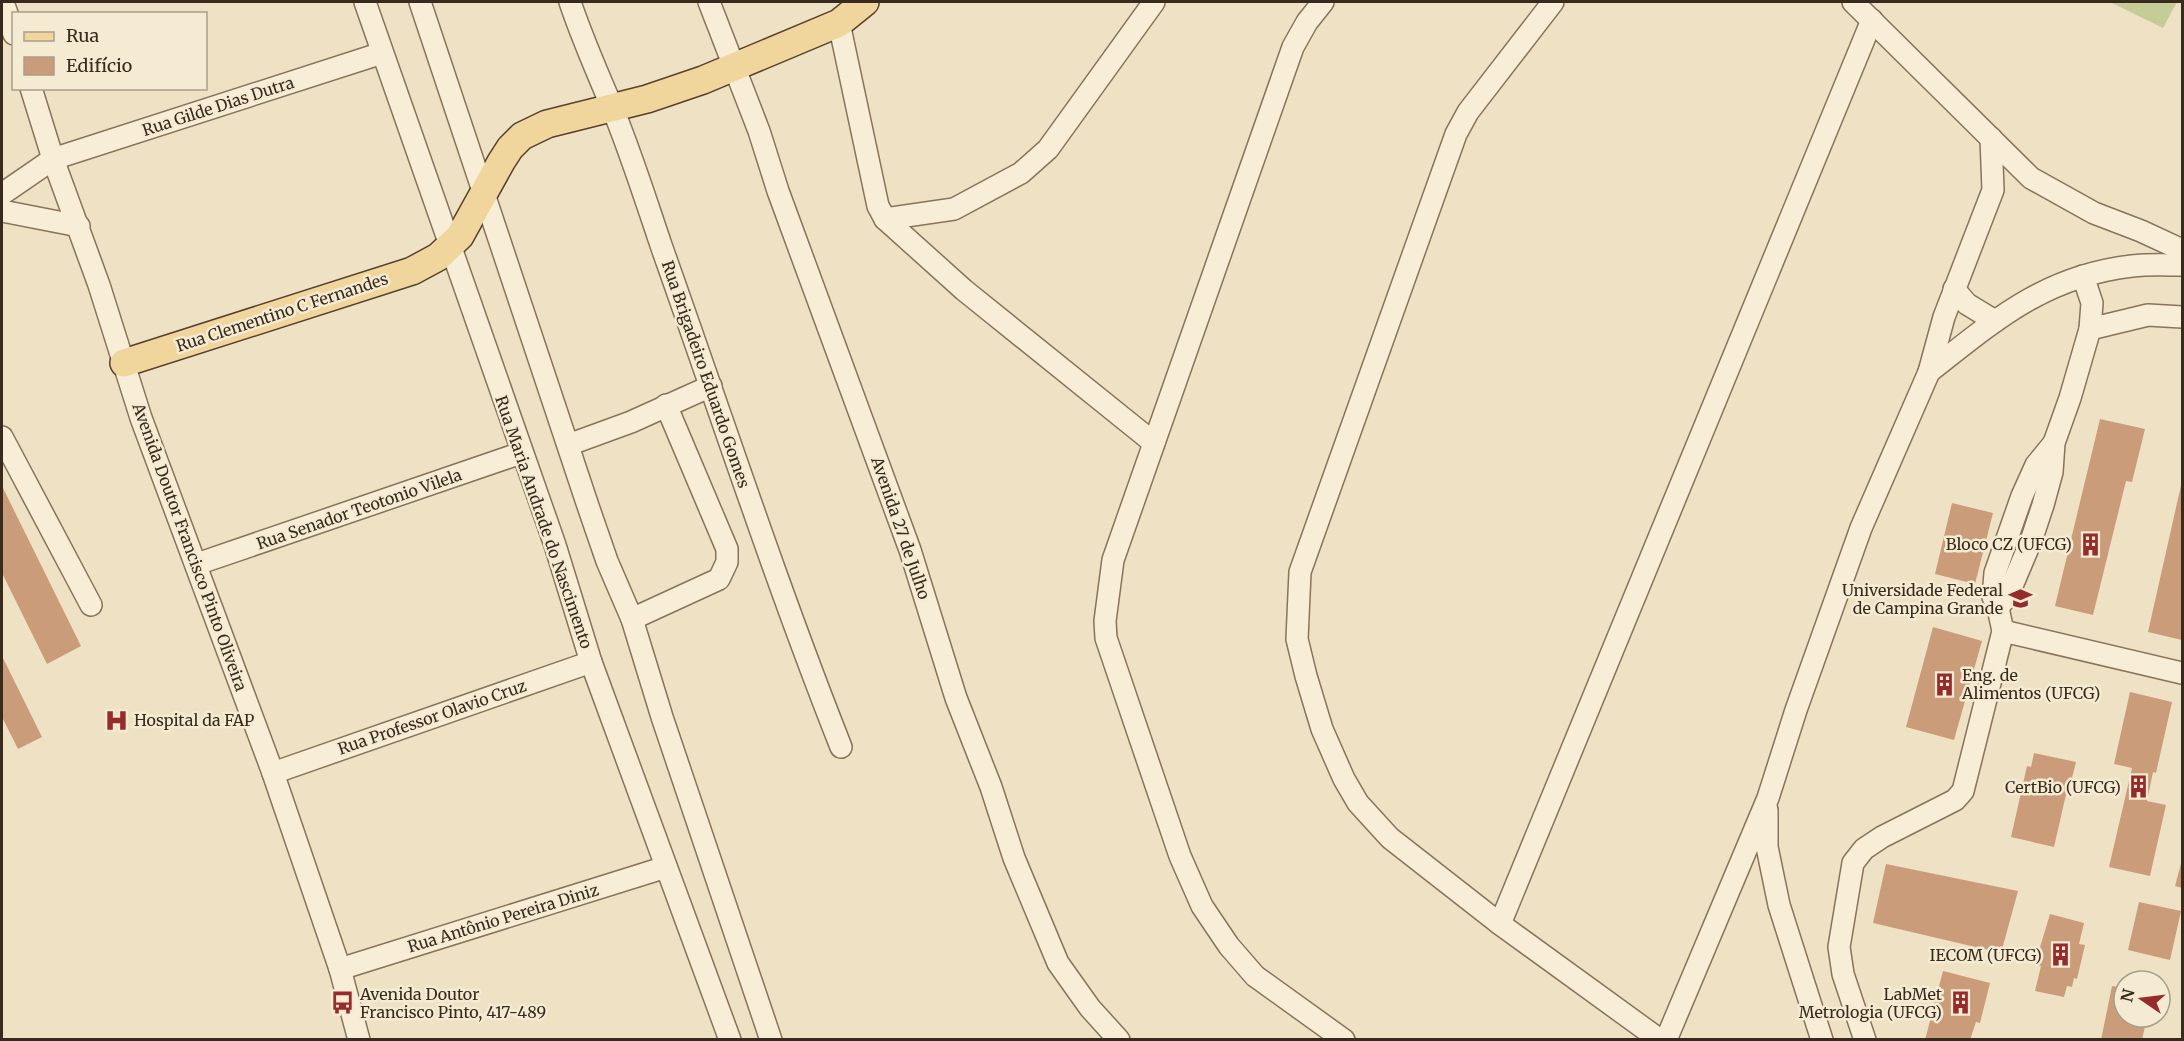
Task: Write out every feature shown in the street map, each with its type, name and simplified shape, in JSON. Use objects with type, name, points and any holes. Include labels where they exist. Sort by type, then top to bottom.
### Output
[{"type":"main road","points":[[448,249],[460,236],[510,148],[522,136],[547,124],[682,88],[839,23],[865,2]]},
{"type":"main road","name":"Rua Clementino C Fernandes","points":[[124,363],[412,271],[448,249]]},
{"type":"street","points":[[3,2],[12,28]]},
{"type":"street","name":"Rua Maria Andrade do Nascimento","points":[[364,2],[448,249],[555,545],[591,662],[730,1040]]},
{"type":"street","points":[[420,2],[479,203],[568,445],[607,561],[632,619],[662,717],[771,1040]]},
{"type":"street","name":"Rua Brigadeiro Eduardo Gomes","points":[[570,2],[612,107],[811,673],[841,747]]},
{"type":"street","name":"Avenida 27 de Julho","points":[[709,2],[759,131],[778,191],[910,550],[956,698],[991,787],[1014,858],[1058,963],[1090,1008],[1119,1040]]},
{"type":"street","points":[[885,219],[954,209],[1021,172],[1048,149],[1154,2]]},
{"type":"street","points":[[1323,2],[1307,22],[1293,47],[1113,560],[1105,621],[1106,638],[1180,856],[1202,906],[1229,946],[1255,976],[1344,1040]]},
{"type":"street","points":[[1553,2],[1468,112],[1456,134],[1300,572],[1297,639],[1322,729],[1344,779],[1358,803],[1390,838],[1500,924],[1660,1040]]},
{"type":"street","points":[[1853,2],[2031,178],[2094,213],[2182,250]]},
{"type":"street","points":[[1500,924],[1872,20]]},
{"type":"street","points":[[839,23],[878,206],[885,219],[964,290],[1154,443]]},
{"type":"street","name":"Rua Gilde Dias Dutra","points":[[2,194],[53,159],[382,53]]},
{"type":"street","name":"Avenida Doutor Francisco Pinto Oliveira","points":[[32,90],[53,159],[79,226],[141,418],[273,773],[340,969],[359,1040]]},
{"type":"street","points":[[1666,1040],[1768,798],[1796,710],[1862,528],[1929,372],[1944,317],[1992,190],[1991,138]]},
{"type":"street","points":[[1992,190],[2005,183],[2031,178]]},
{"type":"street","points":[[2,211],[79,226]]},
{"type":"street","points":[[2133,266],[2141,257],[2144,244],[2141,231]]},
{"type":"street","points":[[1929,372],[2007,312],[2056,285],[2083,276],[2133,266],[2182,265]]},
{"type":"street","points":[[1865,1040],[1843,974],[1839,947],[1853,863],[1864,849],[1882,837],[1955,800],[1963,791],[2003,631],[1993,597],[1995,573],[2022,496],[2036,465],[2054,443],[2090,329],[2092,303],[2083,276]]},
{"type":"street","points":[[1954,289],[1967,304],[1995,321]]},
{"type":"street","points":[[2090,329],[2148,315],[2182,317]]},
{"type":"street","points":[[568,445],[631,422],[711,386]]},
{"type":"street","points":[[632,619],[719,579],[727,562],[727,549],[666,405]]},
{"type":"street","points":[[2,437],[91,605]]},
{"type":"street","name":"Rua Senador Teotonio Vilela","points":[[197,564],[521,453]]},
{"type":"street","points":[[2003,631],[2182,673]]},
{"type":"street","name":"Rua Professor Olavio Cruz","points":[[273,773],[591,662]]},
{"type":"street","points":[[1768,798],[1766,830],[1774,885],[1822,1040]]},
{"type":"street","name":"Rua Antônio Pereira Diniz","points":[[340,969],[666,867]]},
{"type":"green space","points":[[2110,2],[2177,2],[2163,28]]},
{"type":"building","name":"Bloco CZ (UFCG)","points":[[2100,419],[2145,429],[2132,482],[2126,481],[2093,615],[2055,606]]},
{"type":"building","points":[[2182,481],[2182,640],[2148,632]]},
{"type":"building","points":[[2,486],[81,646],[47,664],[2,573]]},
{"type":"building","points":[[1952,503],[1993,513],[1975,584],[1935,574]]},
{"type":"building","name":"Eng. de Alimentos (UFCG)","points":[[1933,627],[1982,641],[1954,740],[1906,727]]},
{"type":"building","points":[[2,656],[42,737],[18,749],[2,717]]},
{"type":"building","name":"CertBio (UFCG)","points":[[2130,692],[2172,702],[2156,773],[2153,772],[2147,801],[2166,805],[2150,876],[2109,867],[2132,768],[2114,764]]},
{"type":"building","points":[[2034,753],[2076,762],[2072,778],[2070,777],[2054,847],[2011,837],[2027,766],[2031,767]]},
{"type":"building","points":[[2182,860],[2182,888],[2175,886]]},
{"type":"building","points":[[1886,864],[2018,891],[2001,953],[1873,923]]},
{"type":"building","points":[[2139,902],[2181,911],[2170,960],[2128,950]]},
{"type":"building","name":"IECOM (UFCG)","points":[[2050,914],[2084,923],[2079,944],[2085,945],[2077,979],[2074,978],[2072,987],[2067,986],[2064,997],[2035,991],[2041,966],[2035,964]]},
{"type":"building","name":"LabMet Metrologia (UFCG)","points":[[1943,971],[1990,983],[1980,1023],[1976,1022],[1970,1040],[1925,1040]]},
{"type":"building","points":[[2112,986],[2112,1029],[2144,1029],[2142,1040],[2101,1040]]},
{"type":"place","name":"Bloco CZ (UFCG)","points":[[2090,544]]},
{"type":"place","name":"Universidade Federal de Campina Grande","points":[[2021,599]]},
{"type":"place","name":"Eng. de Alimentos (UFCG)","points":[[1944,684]]},
{"type":"place","name":"Hospital da FAP","points":[[116,720]]},
{"type":"place","name":"CertBio (UFCG)","points":[[2139,787]]},
{"type":"place","name":"IECOM (UFCG)","points":[[2060,955]]},
{"type":"place","name":"Avenida Doutor Francisco Pinto, 417-489","points":[[342,1003]]},
{"type":"place","name":"LabMet Metrologia (UFCG)","points":[[1960,1003]]}]
